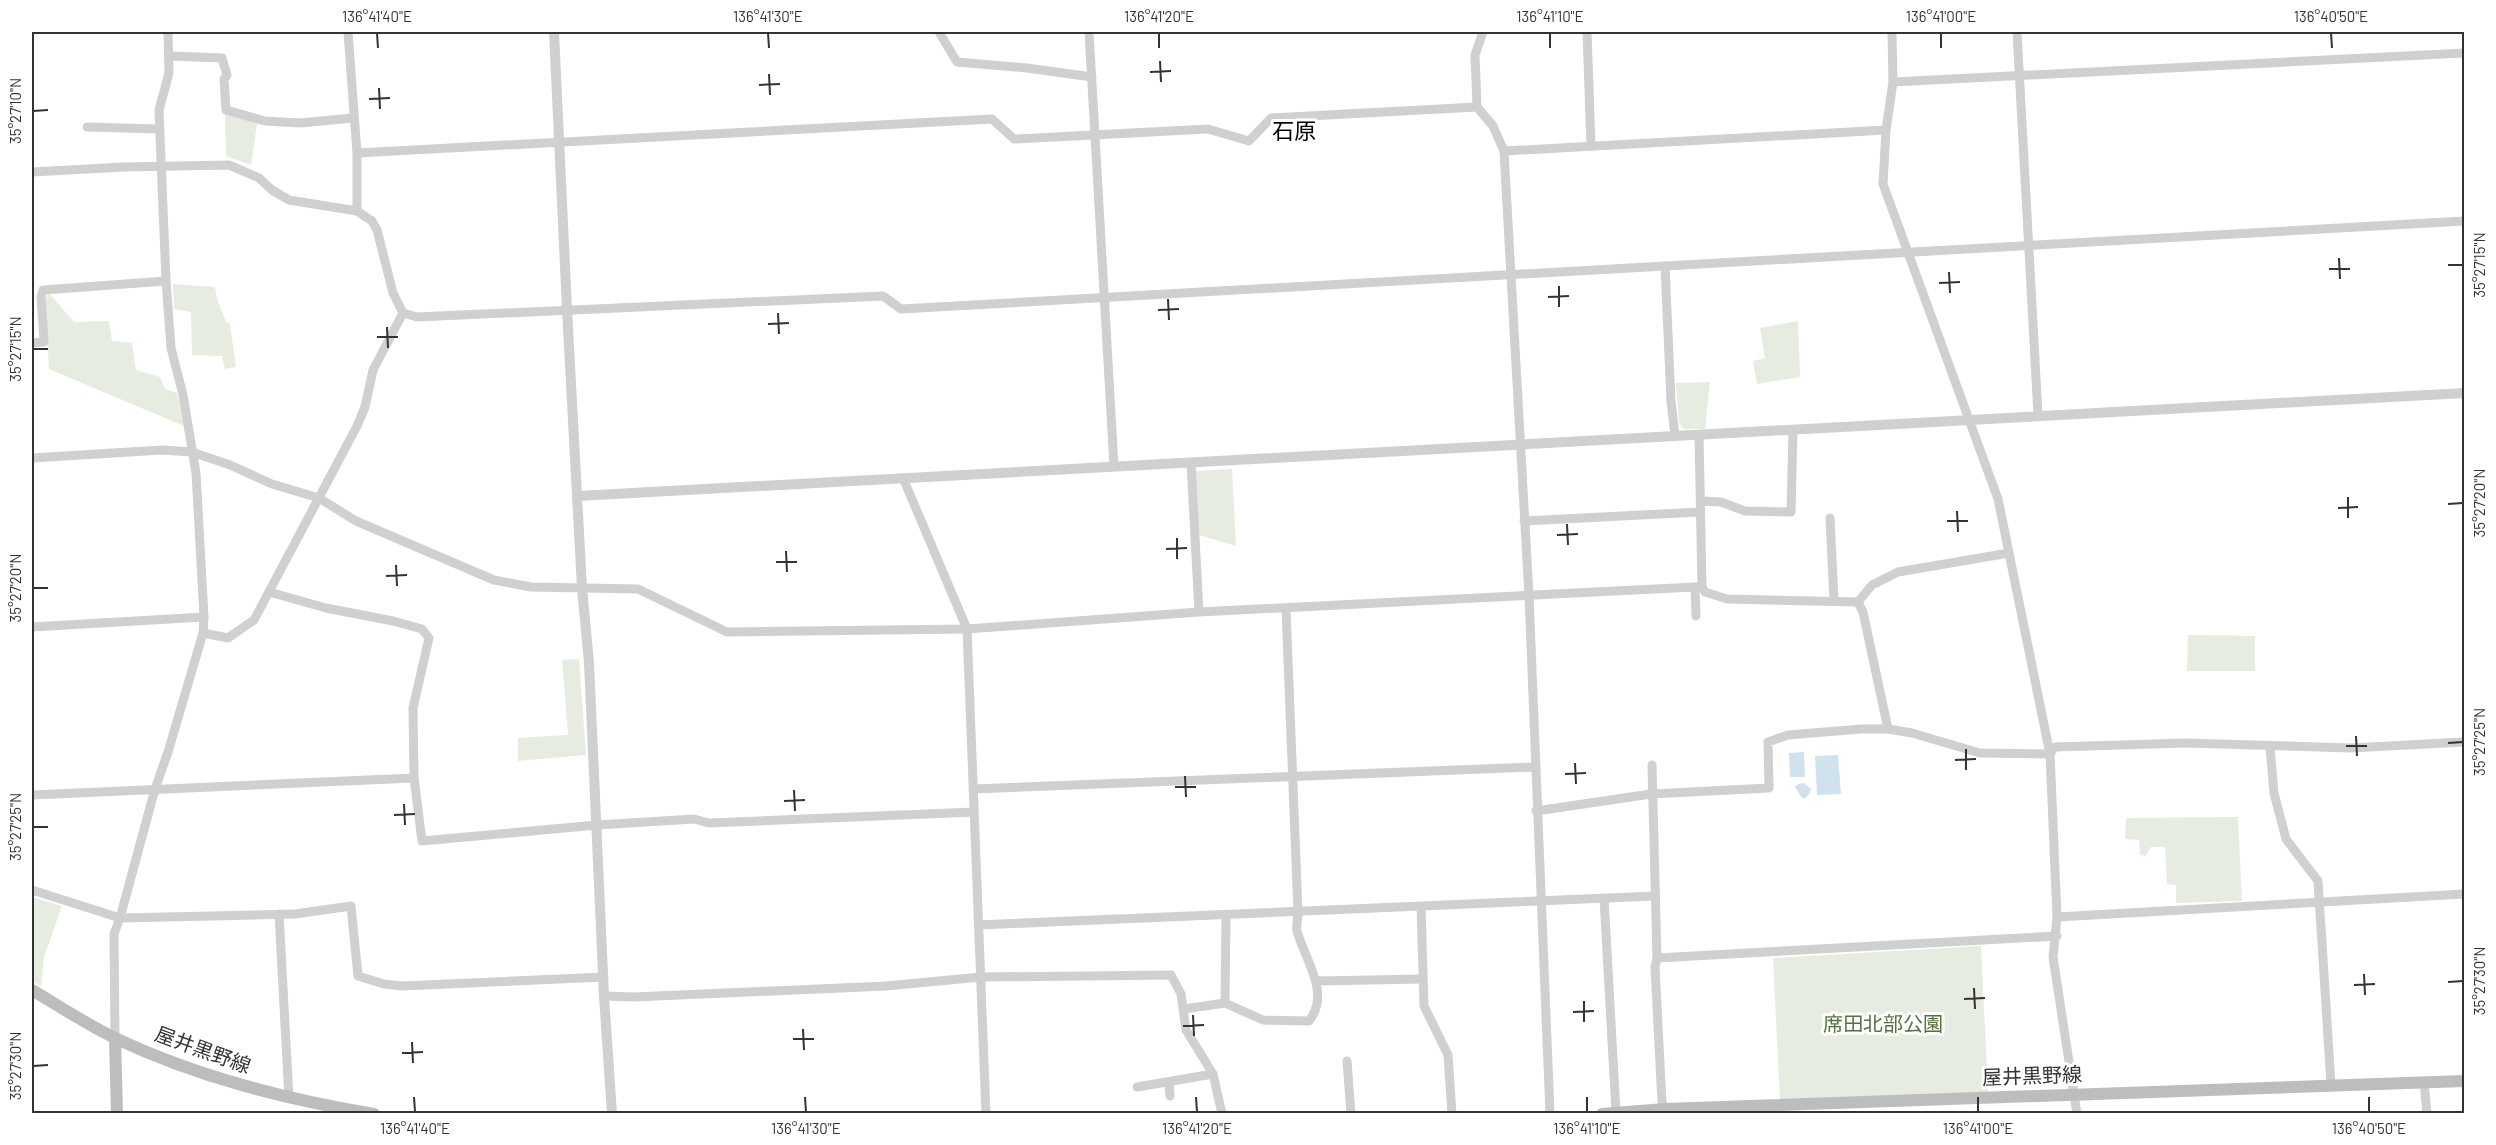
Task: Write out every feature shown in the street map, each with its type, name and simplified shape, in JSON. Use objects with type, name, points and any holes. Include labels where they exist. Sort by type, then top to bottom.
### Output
[{"type":"main road","name":"屋井黒野線","points":[[32,990],[116,1038],[240,1086],[356,1112],[374,1113]]},
{"type":"main road","points":[[116,1038],[117,1113]]},
{"type":"main road","name":"屋井黒野線","points":[[1602,1113],[1665,1109],[1765,1109],[2464,1081]]},
{"type":"street","points":[[116,1038],[114,934],[203,633],[204,617],[196,473],[183,395],[171,348],[166,281],[159,110],[170,73],[168,32]]},
{"type":"street","points":[[348,32],[357,153],[357,211]]},
{"type":"street","points":[[554,32],[567,309],[582,588],[589,663],[604,996],[612,1113]]},
{"type":"street","points":[[939,32],[957,62],[1092,77]]},
{"type":"street","points":[[1089,32],[1114,466]]},
{"type":"street","points":[[1483,32],[1475,55],[1477,107],[1493,126],[1504,151],[1529,596],[1550,1113]]},
{"type":"street","points":[[1587,32],[1591,146]]},
{"type":"street","points":[[1892,32],[1893,82],[1886,130],[1883,184],[1998,499],[2050,754],[2057,917],[2057,936],[2053,957],[2076,1113]]},
{"type":"street","points":[[2017,32],[2038,415]]},
{"type":"street","points":[[1893,82],[2464,53]]},
{"type":"street","points":[[170,56],[222,58],[227,75],[224,79],[226,110],[265,121],[300,123],[353,118]]},
{"type":"street","points":[[357,153],[992,118],[1014,139],[1208,129],[1249,141],[1271,118],[1477,107]]},
{"type":"street","points":[[87,127],[159,129]]},
{"type":"street","points":[[1504,151],[1886,130]]},
{"type":"street","points":[[32,172],[229,165],[259,178],[272,190],[289,200],[357,211],[372,221],[377,230],[393,293],[403,313],[417,317],[883,296],[901,309],[2464,221]]},
{"type":"street","points":[[1665,266],[1671,401],[1675,436]]},
{"type":"street","points":[[32,343],[44,342],[41,297],[43,290],[166,281]]},
{"type":"street","points":[[203,633],[228,638],[254,620],[357,426],[365,407],[373,370],[403,313]]},
{"type":"street","points":[[578,496],[2464,393]]},
{"type":"street","points":[[1701,501],[1721,502],[1744,510],[1791,512],[1793,430]]},
{"type":"street","points":[[1696,616],[1701,501],[1699,435]]},
{"type":"street","points":[[32,458],[162,450],[192,452],[230,465],[272,484],[319,498],[356,521],[494,580],[531,587],[638,589],[727,632],[967,629],[1199,612],[1699,587],[1705,592],[1727,599],[1857,602],[1872,585],[1898,572],[2009,553]]},
{"type":"street","points":[[1191,463],[1199,612]]},
{"type":"street","points":[[903,478],[967,629],[986,1113]]},
{"type":"street","points":[[1524,521],[1700,512]]},
{"type":"street","points":[[1830,518],[1834,602]]},
{"type":"street","points":[[269,592],[422,629],[429,638],[413,708],[414,778],[422,841],[597,825],[694,819],[709,823],[974,812]]},
{"type":"street","points":[[1857,602],[1863,612],[1888,729]]},
{"type":"street","points":[[1184,1009],[1225,1004],[1263,1020],[1310,1021],[1316,1012],[1317,981],[1297,929],[1286,609]]},
{"type":"street","points":[[32,627],[204,617]]},
{"type":"street","points":[[1536,811],[1651,794],[1769,788],[1768,742],[1788,735],[1888,729],[1912,733],[1980,753],[2050,754]]},
{"type":"street","points":[[2050,754],[2055,747],[2067,746],[2186,743],[2351,748],[2464,742]]},
{"type":"street","points":[[2270,747],[2274,793],[2286,839],[2318,881],[2331,1085]]},
{"type":"street","points":[[1652,765],[1657,958],[1655,967],[1662,1103],[1665,1109]]},
{"type":"street","points":[[973,789],[1535,767]]},
{"type":"street","points":[[32,795],[414,778]]},
{"type":"street","points":[[32,890],[120,918],[279,914],[351,906],[358,976],[384,984],[402,986],[604,976]]},
{"type":"street","points":[[2057,917],[2464,894]]},
{"type":"street","points":[[978,925],[1655,896]]},
{"type":"street","points":[[1604,898],[1616,1112]]},
{"type":"street","points":[[1421,907],[1424,1006],[1448,1055],[1452,1113]]},
{"type":"street","points":[[279,914],[289,1098]]},
{"type":"street","points":[[1225,1004],[1226,915]]},
{"type":"street","points":[[1657,958],[2057,936]]},
{"type":"street","points":[[604,996],[634,997],[886,986],[981,977],[1171,975],[1181,994],[1185,1030],[1213,1074],[1222,1113]]},
{"type":"street","points":[[1317,981],[1422,979]]},
{"type":"street","points":[[1347,1061],[1351,1113]]},
{"type":"street","points":[[1137,1087],[1213,1074]]},
{"type":"street","points":[[1169,1082],[1170,1095]]},
{"type":"street","points":[[2424,1082],[2427,1113]]},
{"type":"green space","points":[[225,113],[258,117],[251,165],[226,156]]},
{"type":"green space","points":[[173,284],[215,287],[226,322],[230,324],[236,367],[225,369],[222,356],[192,355],[191,312],[174,309]]},
{"type":"green space","points":[[49,293],[74,322],[109,321],[112,341],[132,343],[136,370],[160,377],[165,389],[177,393],[184,426],[49,369],[45,299]]},
{"type":"green space","points":[[1798,321],[1800,377],[1757,384],[1753,361],[1765,358],[1760,328]]},
{"type":"green space","points":[[1710,382],[1705,429],[1684,429],[1679,423],[1676,383]]},
{"type":"green space","points":[[1232,469],[1236,546],[1199,535],[1195,471]]},
{"type":"green space","points":[[2188,635],[2255,636],[2255,671],[2187,671]]},
{"type":"green space","points":[[579,659],[586,755],[518,761],[518,738],[568,735],[562,660]]},
{"type":"green space","points":[[2238,817],[2242,901],[2176,903],[2176,885],[2167,884],[2165,847],[2151,847],[2146,856],[2140,855],[2139,840],[2125,839],[2126,818]]},
{"type":"green space","points":[[32,897],[62,906],[44,957],[41,987],[32,981]]},
{"type":"green space","name":"席田北部公園","points":[[1981,946],[1988,1092],[1780,1100],[1773,958]]},
{"type":"water","points":[[1804,752],[1805,777],[1790,777],[1789,753]]},
{"type":"water","points":[[1838,755],[1841,794],[1817,795],[1815,756]]},
{"type":"water","points":[[1804,783],[1811,789],[1806,798],[1802,798],[1795,787]]},
{"type":"district","name":"石原","points":[[1294,131]]}]
